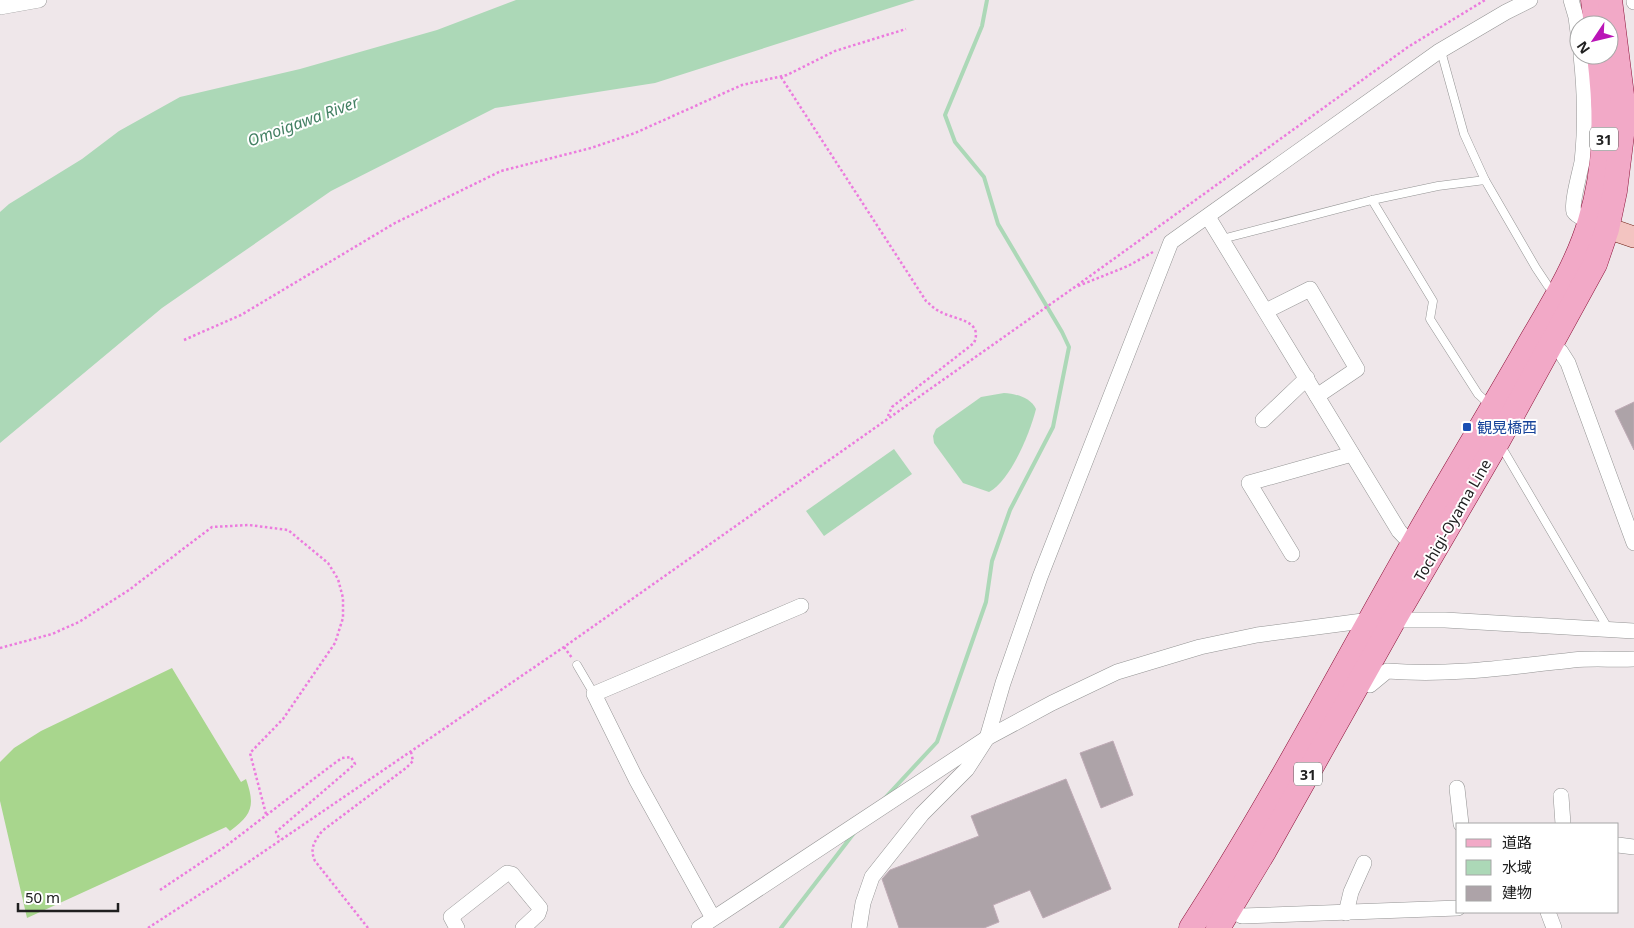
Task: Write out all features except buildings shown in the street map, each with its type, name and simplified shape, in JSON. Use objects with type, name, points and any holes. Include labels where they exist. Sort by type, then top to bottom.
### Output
[{"type":"main road","points":[[1592,0],[1594,15]]},
{"type":"main road","name":"Tochigi-Oyama Line","points":[[1219,913],[1370,620],[1598,226],[1619,164],[1623,127],[1623,103],[1610,0]]},
{"type":"main road","name":"Tochigi-Oyama Line","points":[[1191,928],[1219,913],[1360,681],[1498,442],[1595,264],[1600,175],[1605,133],[1605,106],[1600,65]]},
{"type":"main road","points":[[1598,226],[1634,237]]},
{"type":"street","points":[[0,7],[39,0]]},
{"type":"street","points":[[859,928],[862,903],[872,877],[922,814],[967,769],[987,738],[1003,684],[1040,577],[1171,242],[1441,50],[1530,0]]},
{"type":"street","points":[[1571,0],[1575,15]]},
{"type":"street","points":[[1582,65],[1585,123],[1582,162],[1574,207],[1578,216],[1598,226]]},
{"type":"street","points":[[1208,216],[1398,531],[1412,545]]},
{"type":"street","points":[[1266,311],[1310,289],[1357,369],[1317,396]]},
{"type":"street","points":[[1552,344],[1561,352],[1568,363],[1634,543]]},
{"type":"street","points":[[1263,420],[1307,378]]},
{"type":"street","points":[[1292,554],[1249,483],[1352,454]]},
{"type":"street","points":[[713,918],[636,779],[594,694],[801,606]]},
{"type":"street","points":[[699,928],[987,738],[1052,703],[1127,670],[1200,647],[1257,635],[1395,618],[1634,631]]},
{"type":"street","points":[[1360,681],[1370,685],[1387,671],[1424,674],[1486,671],[1575,660],[1634,659]]},
{"type":"street","points":[[1457,788],[1461,823]]},
{"type":"street","points":[[1561,796],[1563,823]]},
{"type":"street","points":[[1619,845],[1634,847]]},
{"type":"street","points":[[1346,913],[1351,892],[1364,863]]},
{"type":"street","points":[[457,928],[451,918],[507,873],[512,874],[540,908],[538,914],[523,928]]},
{"type":"street","points":[[1219,913],[1242,916],[1456,908]]},
{"type":"street","points":[[1548,913],[1554,928]]},
{"type":"lane","points":[[1441,50],[1464,134],[1485,180],[1544,280],[1558,295]]},
{"type":"lane","points":[[1222,239],[1372,200],[1438,186],[1485,180]]},
{"type":"lane","points":[[1372,200],[1433,301],[1430,319],[1478,394],[1492,407]]},
{"type":"lane","points":[[1498,442],[1609,630]]},
{"type":"lane","points":[[578,665],[594,694]]},
{"type":"path","points":[[148,928],[411,752],[1072,289],[1408,47],[1485,0]]},
{"type":"path","points":[[184,340],[241,315],[395,223],[501,171],[591,148],[635,133],[742,85],[781,77],[835,51],[906,29]]},
{"type":"path","points":[[781,77],[926,301],[938,311],[970,323],[975,328],[977,335],[974,343],[892,407],[887,418]]},
{"type":"path","points":[[1072,289],[1128,266],[1171,242]]},
{"type":"path","points":[[0,648],[52,634],[79,622],[129,590],[212,527],[250,525],[288,530],[328,564],[338,579],[343,598],[343,618],[335,643],[283,719],[250,753],[266,814]]},
{"type":"path","points":[[368,928],[315,861],[312,855],[312,844],[322,831],[406,768],[413,761],[411,752]]},
{"type":"path","points":[[160,890],[226,846],[332,764],[342,758],[351,756],[355,764],[276,832],[280,840]]},
{"type":"green space","points":[[172,668],[241,782],[246,779],[251,796],[248,814],[230,831],[226,827],[27,918],[0,801],[0,762],[14,748],[41,731]]},
{"type":"water","name":"Omoigawa River","points":[[516,0],[915,0],[655,83],[495,108],[331,191],[162,308],[0,443],[0,212],[9,204],[82,159],[119,131],[180,97],[300,69],[437,30]]},
{"type":"water","points":[[1004,393],[1018,395],[1026,399],[1036,409],[1024,443],[1012,467],[997,486],[989,492],[963,483],[934,443],[933,436],[936,429],[981,397]]},
{"type":"water","points":[[894,449],[912,474],[824,536],[806,511]]},
{"type":"waterway","points":[[885,798],[937,742],[986,602],[992,561],[1010,510],[1053,427],[1069,347],[998,224],[984,177],[955,142],[945,115],[982,26],[987,0]]},
{"type":"waterway","points":[[781,928],[854,833]]},
{"type":"place","name":"観晃橋西","points":[[1467,427]]}]
